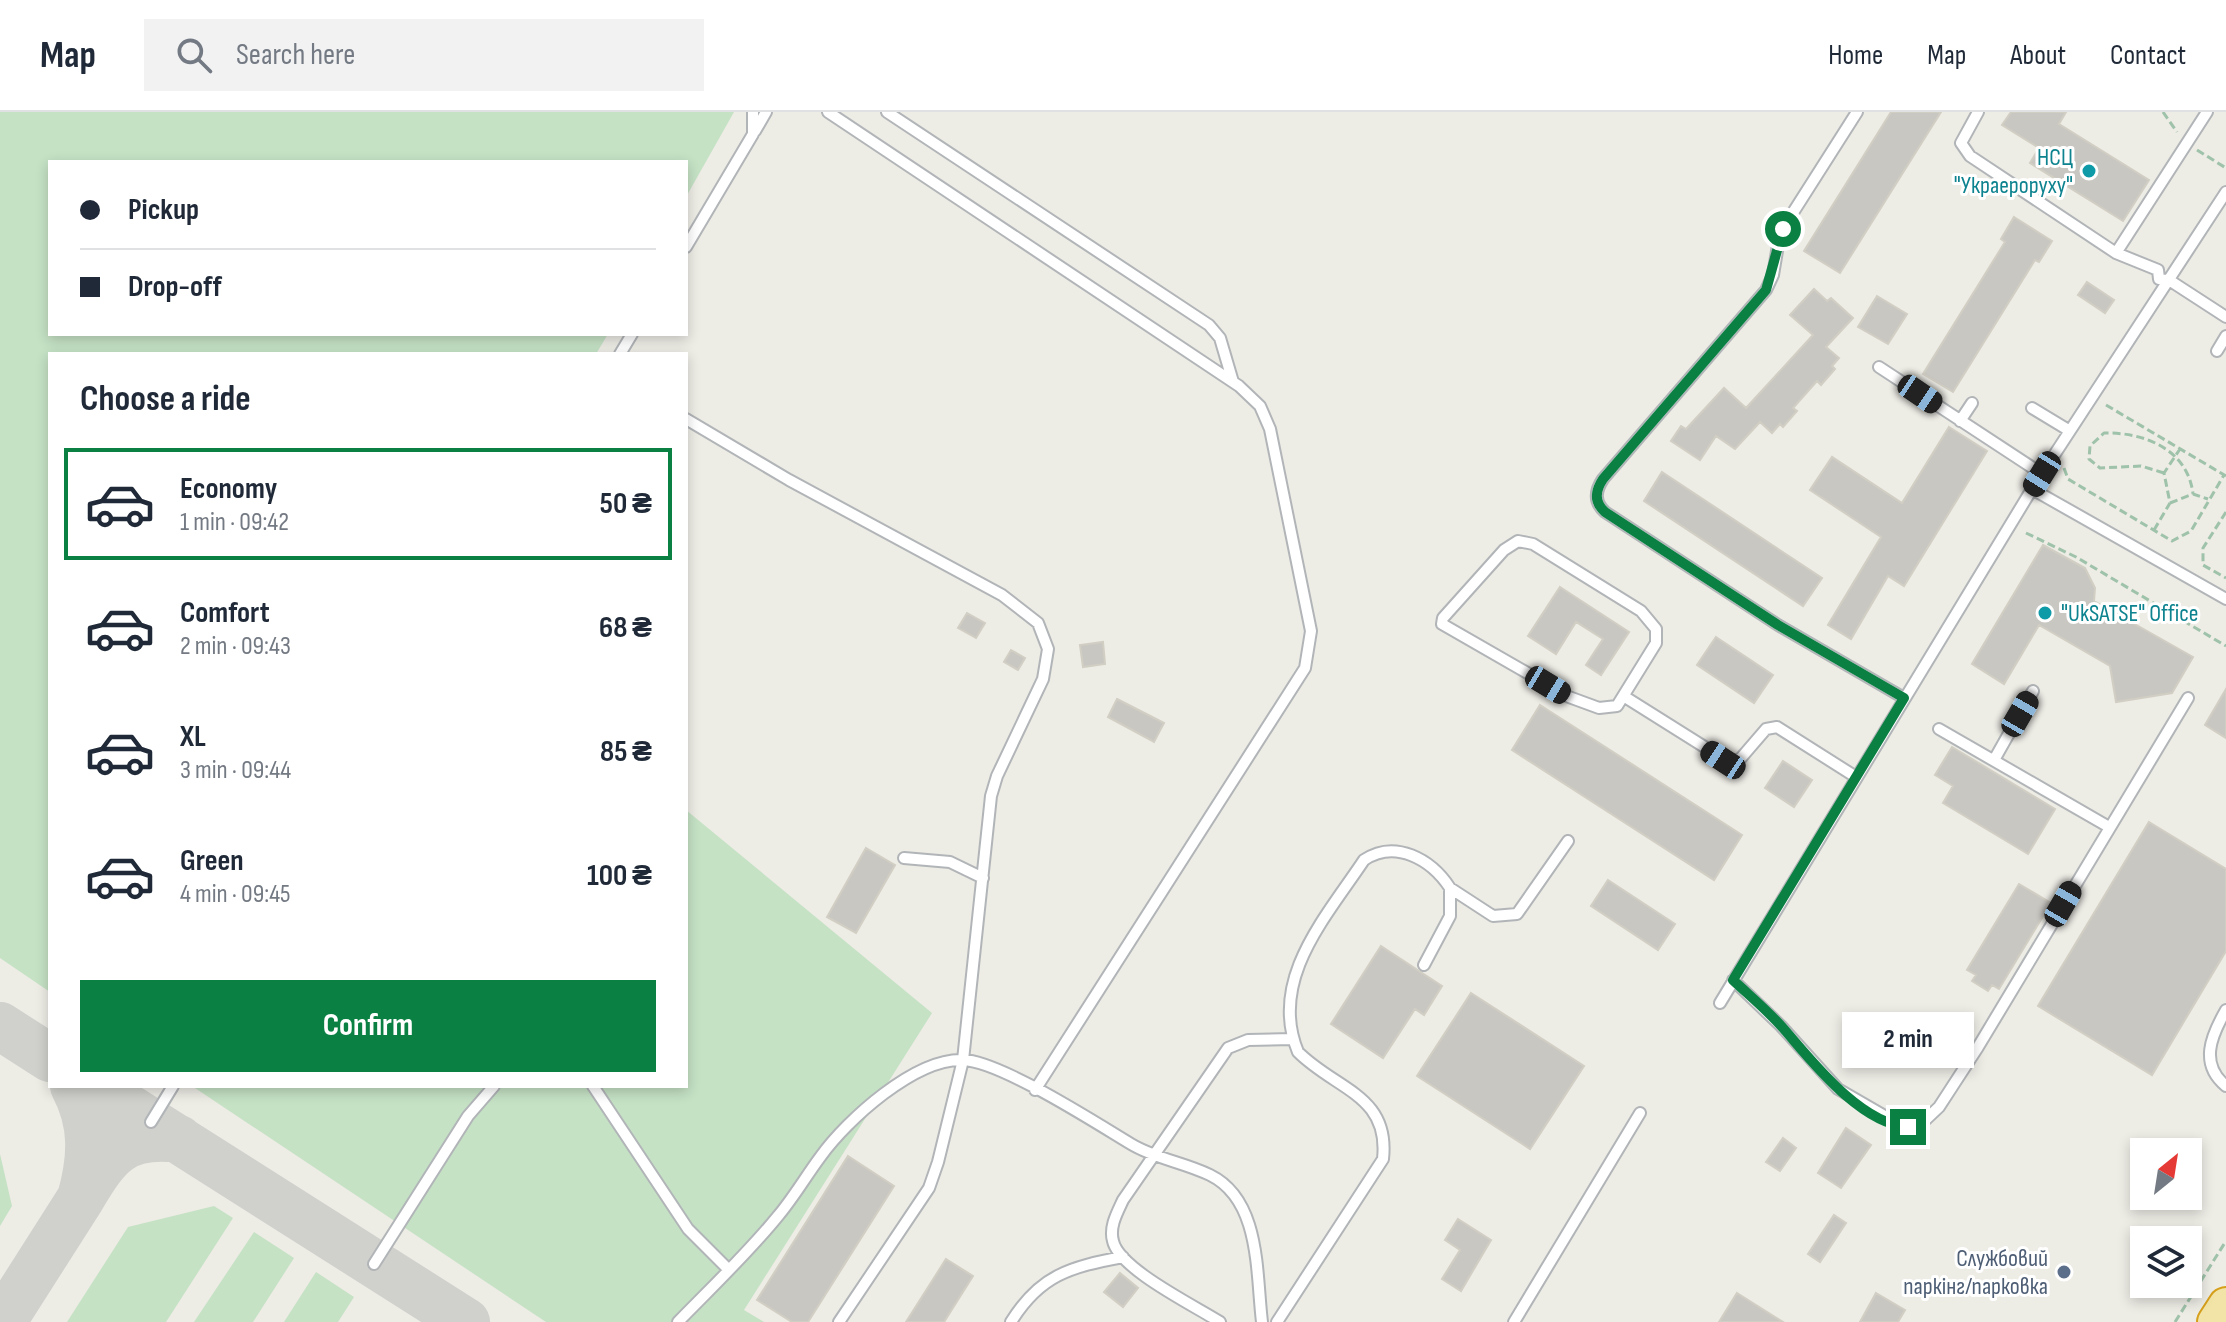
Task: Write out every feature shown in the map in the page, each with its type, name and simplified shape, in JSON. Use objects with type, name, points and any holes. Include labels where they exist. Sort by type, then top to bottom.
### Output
[{"type":"highway","points":[[2215,1322],[2226,1305]]},
{"type":"lane","points":[[753,112],[753,134]]},
{"type":"lane","points":[[688,244],[766,112]]},
{"type":"lane","points":[[828,112],[1233,382],[1260,406],[1270,429],[1311,631],[1309,656],[1293,688],[1035,1090]]},
{"type":"lane","points":[[887,112],[1209,325],[1220,338],[1233,382]]},
{"type":"lane","points":[[1857,112],[1780,233],[1773,275],[1766,290],[1603,479],[1596,496],[1598,506],[1605,512],[1751,608],[1904,698]]},
{"type":"lane","points":[[1978,112],[1961,143],[1970,156],[2116,253],[2158,270],[2159,279],[2169,280],[2226,317]]},
{"type":"lane","points":[[2116,253],[2207,112]]},
{"type":"lane","points":[[1720,1003],[2032,489],[2226,192]]},
{"type":"lane","points":[[2217,351],[2226,336]]},
{"type":"lane","points":[[1879,367],[2042,474]]},
{"type":"lane","points":[[1960,421],[1972,403]]},
{"type":"lane","points":[[2032,408],[2070,431]]},
{"type":"lane","points":[[688,420],[789,480],[1002,595],[1038,623],[1046,636],[1047,663],[1036,698],[994,786],[963,1060],[948,1128],[929,1188],[839,1322]]},
{"type":"lane","points":[[2032,489],[2226,599]]},
{"type":"lane","points":[[1518,541],[1528,542],[1650,620],[1656,629],[1656,643],[1625,697],[1612,707],[1589,706],[1459,636],[1443,626],[1442,620],[1504,550],[1518,541]]},
{"type":"lane","points":[[1994,760],[2033,691]]},
{"type":"lane","points":[[1625,697],[1730,763],[1741,758],[1766,729],[1777,727],[1856,777]]},
{"type":"lane","points":[[1733,980],[1781,1026],[1838,1089],[1902,1126],[1921,1124],[1939,1107],[1978,1047],[2188,698]]},
{"type":"lane","points":[[1939,729],[2109,827]]},
{"type":"lane","points":[[1277,1322],[1383,1159],[1385,1138],[1379,1118],[1367,1103],[1310,1064],[1298,1052],[1293,1039],[1289,997],[1300,959],[1364,860],[1375,853],[1389,850],[1406,852],[1421,860],[1450,888],[1493,916],[1517,914],[1568,841]]},
{"type":"lane","points":[[904,858],[950,862],[983,878]]},
{"type":"lane","points":[[1424,965],[1450,916],[1450,888]]},
{"type":"lane","points":[[2226,1010],[2213,1036],[2209,1056],[2212,1072],[2226,1086]]},
{"type":"lane","points":[[1220,1322],[1123,1257],[1112,1237],[1114,1220],[1228,1048],[1248,1040],[1293,1039]]},
{"type":"lane","points":[[678,1322],[778,1216],[822,1154],[865,1109],[921,1070],[963,1060],[981,1064],[1035,1090],[1153,1157],[1209,1175],[1227,1186],[1238,1200],[1252,1237],[1262,1322]]},
{"type":"lane","points":[[151,1122],[172,1088]]},
{"type":"lane","points":[[374,1264],[468,1116],[492,1088]]},
{"type":"lane","points":[[594,1088],[688,1229],[728,1269]]},
{"type":"lane","points":[[1514,1322],[1640,1113]]},
{"type":"lane","points":[[1011,1322],[1031,1292],[1043,1283],[1075,1268],[1123,1257]]},
{"type":"path","points":[[2064,468],[2068,479],[2172,541],[2183,538],[2210,500],[2225,476],[2105,405]]},
{"type":"path","points":[[2164,473],[2141,466],[2100,468],[2089,459],[2090,446],[2104,433],[2124,432],[2153,442],[2175,456],[2190,472],[2193,494]]},
{"type":"path","points":[[2170,503],[2164,473],[2180,449]]},
{"type":"path","points":[[2154,530],[2170,503],[2193,494],[2210,500]]},
{"type":"path","points":[[2226,512],[2203,548],[2203,565],[2226,578]]},
{"type":"path","points":[[2026,533],[2226,646]]},
{"type":"path","points":[[2175,1322],[2226,1241]]},
{"type":"green space","points":[[0,112],[734,112],[688,193],[688,160],[48,160],[48,336],[607,336],[597,352],[48,352],[48,991],[0,958]]},
{"type":"green space","points":[[688,812],[932,1013],[744,1310],[764,1322],[546,1322],[195,1088],[688,1088]]},
{"type":"green space","points":[[0,1154],[12,1206],[0,1226]]},
{"type":"green space","points":[[214,1206],[233,1218],[166,1322],[67,1322],[128,1227]]},
{"type":"green space","points":[[254,1232],[294,1258],[253,1322],[194,1322]]},
{"type":"green space","points":[[316,1272],[354,1297],[338,1322],[284,1322]]},
{"type":"building","points":[[1891,112],[1941,112],[1840,273],[1804,251]]},
{"type":"building","name":"НСЦ \"Украероруху\"","points":[[2011,112],[2066,112],[2059,124],[2149,180],[2123,221],[2030,163],[2039,148],[2002,125]]},
{"type":"building","points":[[2014,217],[2052,241],[2039,262],[2035,260],[1953,392],[1923,374],[2005,242],[2001,239]]},
{"type":"building","points":[[2087,282],[2114,300],[2105,313],[2078,295]]},
{"type":"building","points":[[1814,289],[1827,301],[1831,298],[1853,318],[1826,347],[1839,358],[1832,366],[1835,369],[1821,385],[1817,381],[1793,408],[1797,411],[1783,427],[1780,424],[1772,433],[1760,422],[1735,449],[1716,436],[1700,460],[1671,441],[1681,426],[1686,429],[1724,388],[1746,408],[1813,335],[1790,315]]},
{"type":"building","points":[[1877,296],[1907,314],[1888,344],[1858,327]]},
{"type":"building","points":[[1949,427],[1987,451],[1904,586],[1888,576],[1851,639],[1828,625],[1881,537],[1810,490],[1832,457],[1902,503]]},
{"type":"building","points":[[1662,472],[1822,578],[1803,606],[1644,501]]},
{"type":"building","points":[[2043,545],[2085,568],[2095,588],[2094,601],[2193,657],[2172,693],[2116,702],[2110,666],[2039,625],[2004,684],[1972,664]]},
{"type":"building","points":[[1560,587],[1629,632],[1601,675],[1586,665],[1603,639],[1576,622],[1556,654],[1528,636]]},
{"type":"building","points":[[967,613],[985,623],[976,638],[958,628]]},
{"type":"building","points":[[1716,637],[1773,675],[1754,703],[1697,665]]},
{"type":"building","points":[[1103,642],[1105,664],[1083,667],[1080,645]]},
{"type":"building","points":[[1011,650],[1025,658],[1018,670],[1004,662]]},
{"type":"building","points":[[2226,689],[2226,738],[2205,725]]},
{"type":"building","points":[[1117,699],[1164,723],[1154,742],[1108,717]]},
{"type":"building","points":[[1540,705],[1742,835],[1714,880],[1512,750]]},
{"type":"building","points":[[1952,747],[2055,809],[2028,854],[1943,803],[1953,786],[1935,775]]},
{"type":"building","points":[[1783,761],[1812,780],[1794,807],[1765,788]]},
{"type":"building","points":[[2149,822],[2226,869],[2226,951],[2152,1075],[2038,1006]]},
{"type":"building","points":[[866,848],[895,865],[856,933],[827,917]]},
{"type":"building","points":[[1608,880],[1675,924],[1658,950],[1591,906]]},
{"type":"building","points":[[2019,884],[2051,903],[1999,989],[1992,985],[1988,991],[1972,981],[1976,975],[1967,970]]},
{"type":"building","points":[[1381,946],[1442,986],[1424,1015],[1415,1009],[1383,1058],[1331,1024]]},
{"type":"building","points":[[1471,993],[1584,1066],[1530,1149],[1417,1076]]},
{"type":"building","points":[[1846,1128],[1871,1145],[1841,1188],[1818,1173]]},
{"type":"building","points":[[1783,1138],[1796,1148],[1780,1171],[1766,1162]]},
{"type":"building","points":[[848,1156],[894,1186],[808,1322],[792,1322],[757,1300]]},
{"type":"building","points":[[1834,1215],[1846,1223],[1820,1262],[1808,1254]]},
{"type":"building","points":[[1458,1219],[1491,1240],[1461,1291],[1442,1279],[1460,1250],[1445,1240]]},
{"type":"building","points":[[946,1259],[973,1276],[944,1322],[906,1322]]},
{"type":"building","points":[[1120,1273],[1138,1288],[1123,1307],[1104,1292]]},
{"type":"building","points":[[1737,1293],[1783,1322],[1719,1322]]},
{"type":"building","points":[[1876,1293],[1905,1310],[1898,1322],[1860,1322]]},
{"type":"taxiway","points":[[0,1026],[48,1057]]},
{"type":"taxiway","points":[[75,1088],[85,1114],[89,1141],[81,1198],[99,1169],[119,1149],[144,1139],[179,1139]]},
{"type":"taxiway","points":[[97,1088],[466,1322]]},
{"type":"taxiway","points":[[2,1322],[81,1198]]},
{"type":"place","name":"НСЦ \"Украероруху\"","points":[[2089,171]]},
{"type":"place","name":"\"UkSATSE\" Office","points":[[2045,613]]},
{"type":"place","name":"Службовий паркінг/парковка","points":[[2064,1272]]},
{"type":"route","points":[[1783,229],[1772,279],[1766,290],[1603,479],[1597,489],[1597,501],[1605,512],[1778,625],[1904,698],[1733,980],[1781,1026],[1809,1061],[1838,1089],[1875,1113],[1908,1127]]}]
